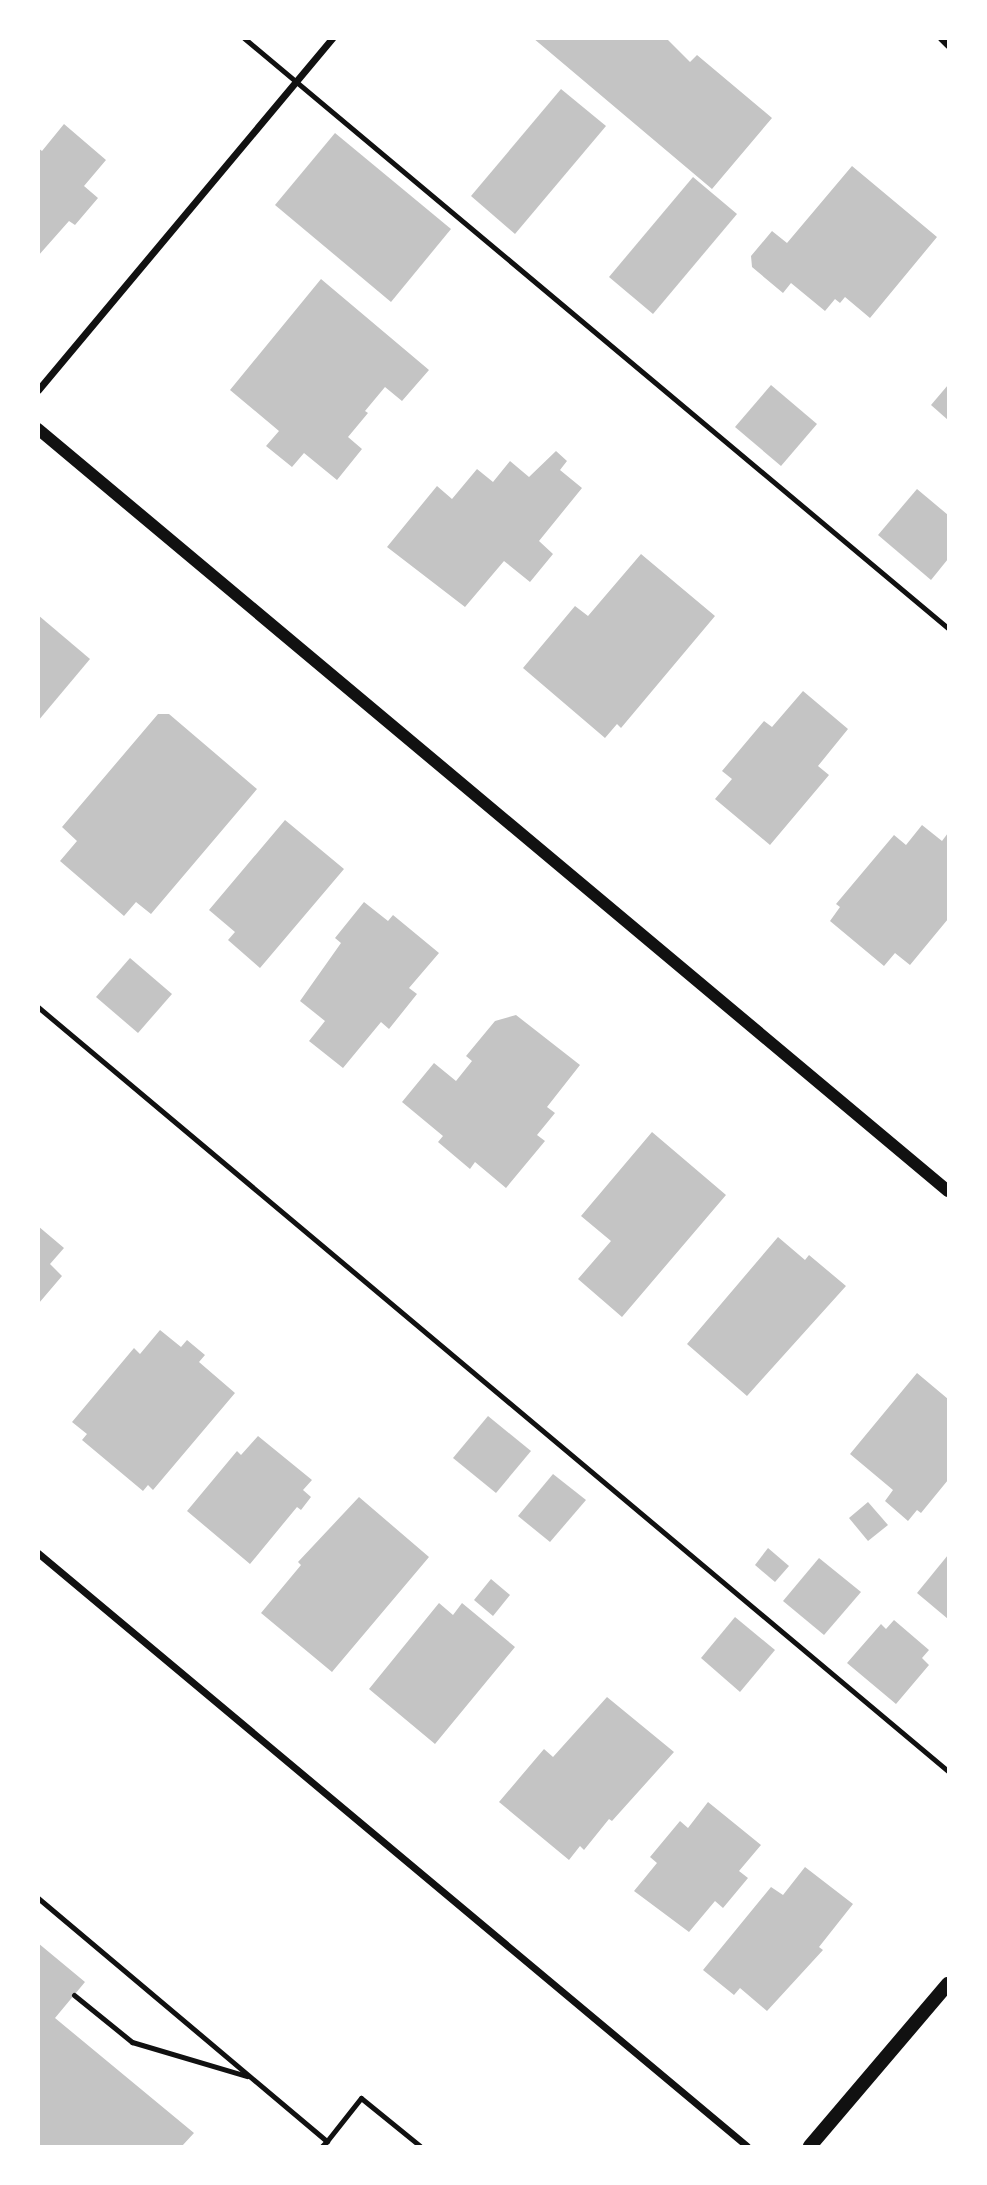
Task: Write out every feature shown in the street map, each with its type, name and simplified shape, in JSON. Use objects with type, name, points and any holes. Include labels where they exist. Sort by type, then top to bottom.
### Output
[{"type":"main road","points":[[810,2147],[948,1984]]},
{"type":"street","points":[[38,390],[332,38]]},
{"type":"street","points":[[941,38],[948,45]]},
{"type":"street","points":[[38,429],[948,1191]]},
{"type":"street","points":[[38,1553],[747,2147]]},
{"type":"lane","points":[[244,38],[948,628]]},
{"type":"lane","points":[[38,1007],[948,1771]]},
{"type":"lane","points":[[38,1898],[250,2077],[324,2144],[361,2098],[420,2147]]},
{"type":"lane","points":[[74,1995],[132,2042],[250,2077]]},
{"type":"building","points":[[533,38],[666,38],[690,62],[697,55],[772,118],[712,189]]},
{"type":"building","points":[[561,89],[606,126],[515,234],[471,196]]},
{"type":"building","points":[[64,124],[106,160],[84,186],[98,198],[75,225],[69,221],[38,256],[38,148],[42,151]]},
{"type":"building","points":[[335,133],[451,229],[391,302],[275,205]]},
{"type":"building","points":[[852,166],[937,237],[870,318],[845,297],[840,303],[835,299],[825,311],[791,283],[783,293],[752,267],[751,256],[772,231],[787,243]]},
{"type":"building","points":[[693,177],[737,214],[653,314],[609,277]]},
{"type":"building","points":[[321,279],[429,370],[402,401],[385,387],[348,437],[362,449],[337,480],[304,453],[292,467],[266,446],[279,431],[230,390]]},
{"type":"building","points":[[771,385],[817,424],[781,466],[735,427]]},
{"type":"building","points":[[948,385],[948,420],[931,405]]},
{"type":"building","points":[[556,451],[567,461],[560,470],[582,488],[539,541],[553,554],[530,582],[504,561],[465,607],[387,547],[437,486],[452,499],[477,469],[493,482],[510,461],[529,477]]},
{"type":"building","points":[[917,489],[948,515],[948,559],[931,580],[878,535]]},
{"type":"building","points":[[641,554],[715,616],[621,728],[617,724],[605,738],[523,668],[575,606],[588,616]]},
{"type":"building","points":[[38,615],[90,659],[38,721]]},
{"type":"building","points":[[803,691],[848,729],[818,766],[829,775],[770,845],[715,799],[732,779],[722,771],[764,721],[772,727]]},
{"type":"building","points":[[158,714],[169,714],[257,789],[151,914],[136,902],[124,916],[60,861],[77,841],[62,827]]},
{"type":"building","points":[[285,820],[344,869],[260,968],[228,940],[235,932],[209,910]]},
{"type":"building","points":[[922,825],[942,841],[948,833],[948,919],[910,965],[895,953],[884,966],[830,921],[840,907],[836,904],[894,835],[906,845]]},
{"type":"building","points":[[364,902],[388,921],[393,915],[439,953],[409,988],[417,994],[389,1029],[381,1022],[343,1068],[309,1041],[325,1021],[300,1001],[341,943],[335,938]]},
{"type":"building","points":[[130,958],[172,994],[138,1033],[96,997]]},
{"type":"building","points":[[516,1015],[580,1065],[547,1107],[555,1113],[537,1135],[545,1141],[506,1188],[475,1162],[470,1169],[438,1142],[443,1136],[402,1102],[434,1063],[456,1081],[472,1061],[466,1056],[495,1021]]},
{"type":"building","points":[[652,1132],[726,1195],[622,1317],[578,1279],[611,1241],[581,1216]]},
{"type":"building","points":[[38,1226],[64,1248],[50,1264],[62,1276],[39,1303],[38,1310]]},
{"type":"building","points":[[778,1237],[805,1260],[809,1255],[846,1286],[747,1396],[687,1344]]},
{"type":"building","points":[[160,1330],[181,1347],[187,1340],[205,1355],[199,1362],[235,1393],[153,1490],[148,1485],[143,1491],[82,1440],[87,1434],[72,1422],[134,1348],[140,1354]]},
{"type":"building","points":[[917,1373],[948,1399],[948,1480],[921,1513],[917,1510],[908,1521],[885,1501],[893,1490],[850,1454]]},
{"type":"building","points":[[488,1416],[531,1451],[496,1493],[453,1458]]},
{"type":"building","points":[[258,1436],[312,1480],[303,1490],[311,1497],[301,1510],[297,1507],[250,1564],[187,1511],[237,1451],[241,1455]]},
{"type":"building","points":[[553,1474],[586,1500],[550,1542],[518,1516]]},
{"type":"building","points":[[359,1497],[429,1557],[332,1672],[261,1613],[301,1565],[298,1562]]},
{"type":"building","points":[[868,1502],[888,1525],[868,1541],[849,1518]]},
{"type":"building","points":[[768,1548],[789,1566],[775,1582],[755,1565]]},
{"type":"building","points":[[948,1555],[948,1619],[917,1593]]},
{"type":"building","points":[[819,1558],[861,1592],[824,1635],[783,1601]]},
{"type":"building","points":[[491,1579],[510,1595],[493,1616],[474,1600]]},
{"type":"building","points":[[439,1603],[453,1615],[462,1603],[515,1647],[435,1744],[369,1689]]},
{"type":"building","points":[[735,1617],[775,1650],[740,1692],[701,1658]]},
{"type":"building","points":[[894,1620],[929,1650],[922,1658],[929,1665],[896,1704],[847,1663],[881,1624],[886,1629]]},
{"type":"building","points":[[607,1697],[674,1752],[612,1821],[609,1819],[584,1850],[580,1846],[569,1860],[499,1802],[544,1749],[553,1757]]},
{"type":"building","points":[[708,1802],[761,1845],[739,1871],[748,1878],[723,1908],[715,1901],[689,1932],[634,1891],[657,1863],[650,1857],[680,1821],[688,1828]]},
{"type":"building","points":[[805,1867],[853,1904],[819,1947],[823,1950],[767,2011],[740,1988],[734,1995],[703,1970],[771,1887],[783,1895]]},
{"type":"building","points":[[38,1943],[85,1982],[55,2018],[194,2133],[182,2146],[38,2146]]}]
